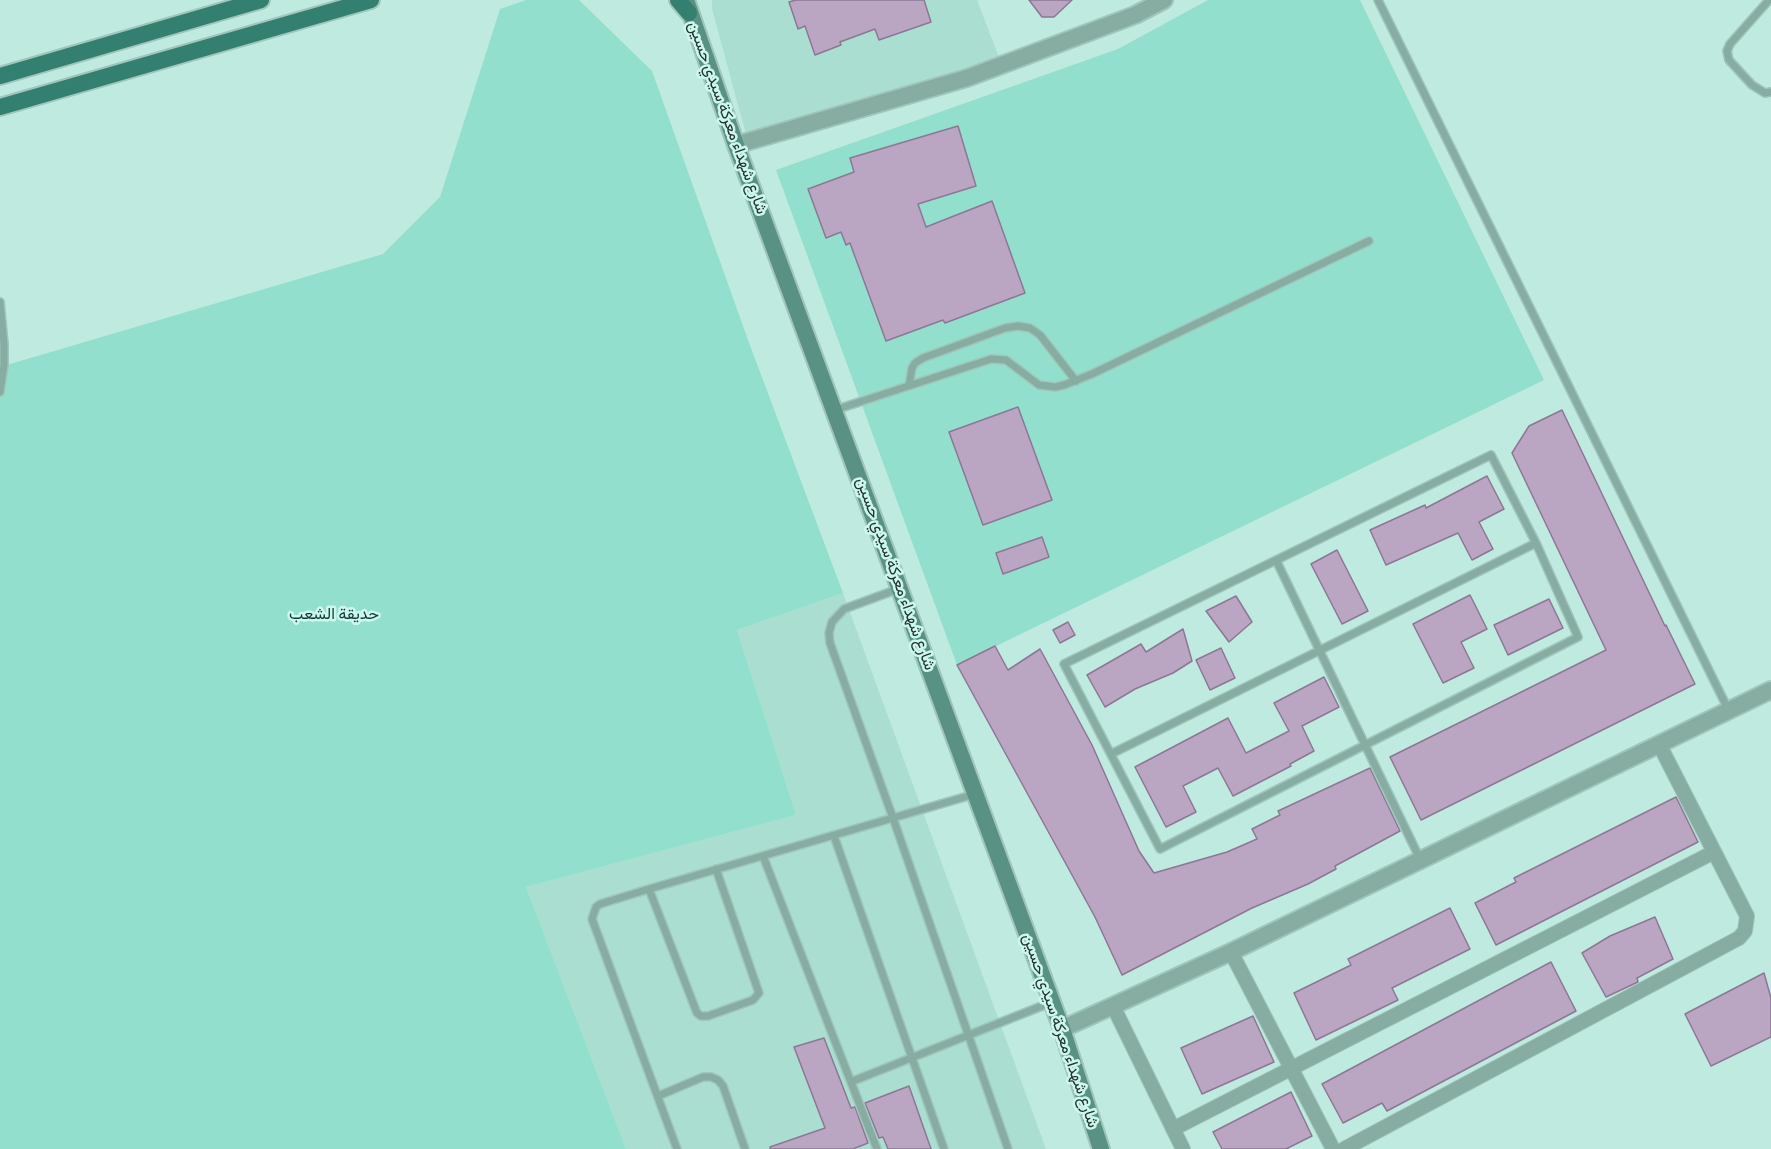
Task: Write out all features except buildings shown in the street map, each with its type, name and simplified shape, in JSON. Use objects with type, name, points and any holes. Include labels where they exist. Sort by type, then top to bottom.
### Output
[{"type":"main road","points":[[0,76],[261,0]]},
{"type":"main road","points":[[0,106],[371,0]]},
{"type":"main road","name":"شارع شهداء معركة سيدي حسين","points":[[686,3],[736,145],[1062,1029],[1101,1149]]},
{"type":"street","points":[[736,145],[967,78],[1135,15],[1164,0]]},
{"type":"street","points":[[1062,1029],[1231,952],[1771,690]]},
{"type":"street","points":[[1344,1149],[1739,938],[1745,931],[1747,916],[1659,744]]},
{"type":"street","points":[[1173,1129],[1714,852]]},
{"type":"street","points":[[1231,952],[1333,1149]]},
{"type":"street","points":[[1113,1006],[1183,1149]]},
{"type":"lane","points":[[1378,0],[1728,709]]},
{"type":"lane","points":[[1769,0],[1730,44],[1727,51],[1728,60],[1752,85],[1765,93],[1771,92]]},
{"type":"lane","points":[[835,410],[981,361],[999,358],[1006,360],[1039,385],[1055,387],[1076,381],[1369,241]]},
{"type":"lane","points":[[0,302],[4,345],[0,392]]},
{"type":"lane","points":[[909,386],[912,368],[923,358],[1005,328],[1018,326],[1030,328],[1040,336],[1076,381]]},
{"type":"lane","points":[[1491,455],[1536,543],[1578,637],[1160,849],[1064,664],[1491,455]]},
{"type":"lane","points":[[1111,754],[1536,543]]},
{"type":"lane","points":[[1276,560],[1421,861]]},
{"type":"lane","points":[[900,588],[844,609],[832,622],[829,633],[830,643],[1008,1149]]},
{"type":"lane","points":[[677,1149],[592,919],[593,911],[600,904],[975,794]]},
{"type":"lane","points":[[834,836],[944,1149]]},
{"type":"lane","points":[[763,856],[853,1081],[877,1149]]},
{"type":"lane","points":[[649,889],[697,1013],[701,1016],[708,1016],[753,1000],[759,993],[716,869]]},
{"type":"lane","points":[[853,1081],[1052,1002]]},
{"type":"lane","points":[[658,1096],[703,1077],[718,1080],[723,1086],[746,1149]]},
{"type":"shaded area","points":[[712,0],[977,0],[1000,60],[747,138],[712,9]]},
{"type":"shaded area","points":[[843,593],[1046,1149],[626,1149],[526,887],[796,815],[737,630]]},
{"type":"green space","name":"حديقة الشعب","points":[[526,0],[579,0],[652,71],[748,340],[843,593],[737,630],[796,815],[526,887],[626,1149],[0,1149],[0,367],[383,254],[440,197],[500,9]]},
{"type":"green space","points":[[1208,0],[1360,0],[1544,380],[957,665],[776,170],[1118,49]]}]
